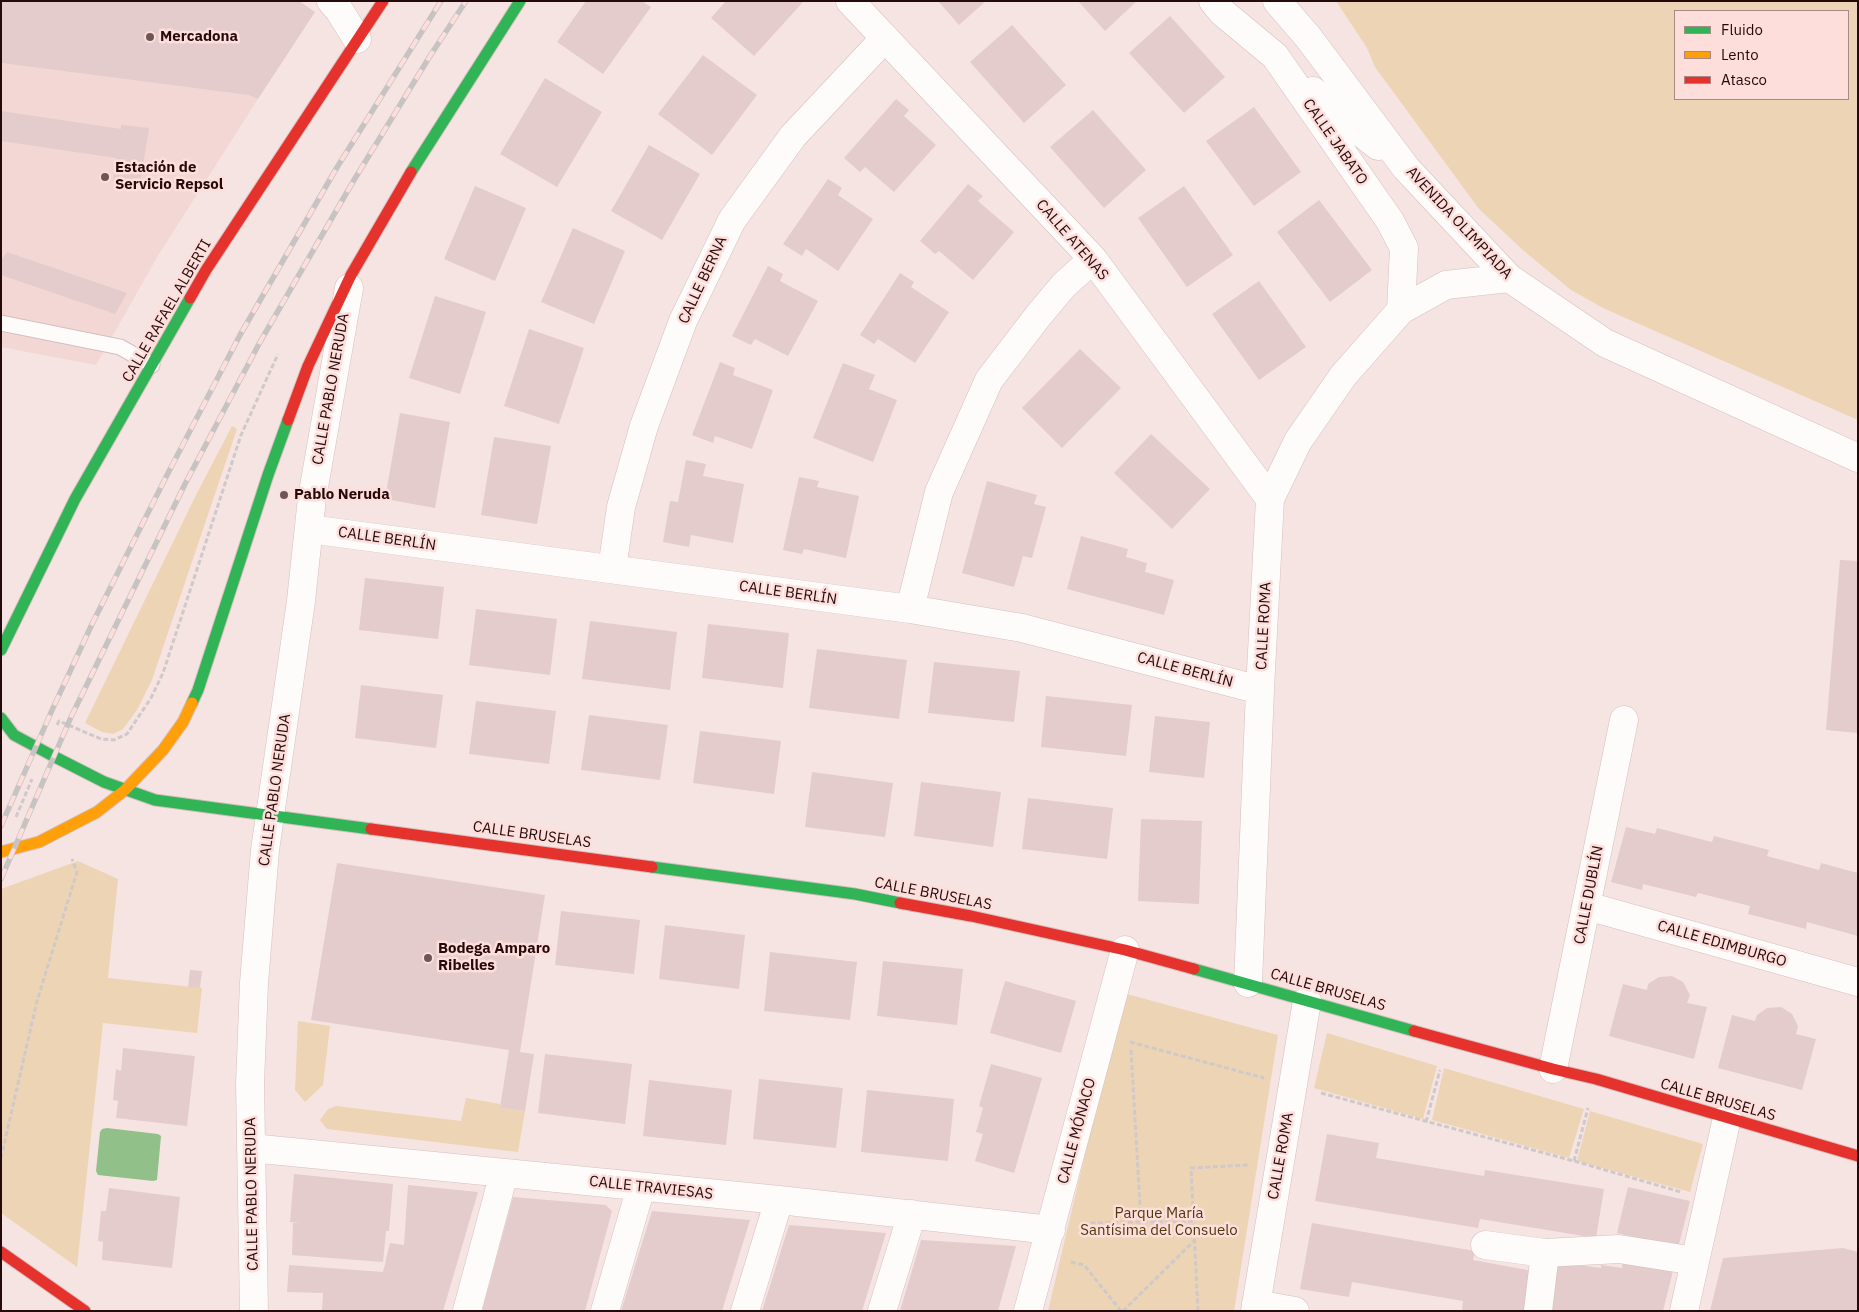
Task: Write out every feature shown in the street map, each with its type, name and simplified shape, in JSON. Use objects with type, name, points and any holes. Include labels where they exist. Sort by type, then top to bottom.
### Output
[{"type":"street","points":[[331,1],[339,10],[357,39]]},
{"type":"street","name":"CALLE RAFAEL ALBERTI","points":[[1,650],[75,499],[206,270],[383,1]]},
{"type":"street","name":"CALLE PABLO NERUDA","points":[[1,852],[39,842],[97,812],[125,790],[163,750],[183,722],[198,690],[284,430],[308,366],[351,274],[411,172],[520,1]]},
{"type":"street","name":"CALLE ATENAS","points":[[850,1],[1093,259],[1270,499]]},
{"type":"street","name":"CALLE JABATO","points":[[1213,1],[1275,56],[1390,221],[1404,248],[1400,310]]},
{"type":"street","name":"AVENIDA OLIMPIADA","points":[[1277,1],[1308,37],[1406,168],[1508,278],[1605,343],[1858,458]]},
{"type":"street","points":[[1296,1],[1308,37]]},
{"type":"street","name":"CALLE BERNA","points":[[612,569],[621,507],[644,426],[683,322],[732,220],[793,136],[885,38]]},
{"type":"street","points":[[1275,56],[1340,116],[1406,168]]},
{"type":"street","points":[[910,609],[939,492],[989,380],[1057,293],[1093,259]]},
{"type":"street","name":"CALLE PABLO NERUDA","points":[[254,1311],[250,1084],[254,983],[265,850],[301,601],[312,498],[351,274]]},
{"type":"street","points":[[1400,310],[1446,285],[1508,278]]},
{"type":"street","name":"CALLE ROMA","points":[[1248,983],[1270,499],[1298,441],[1343,376],[1400,310]]},
{"type":"street","name":"CALLE BERLÍN","points":[[309,528],[910,609],[1022,628],[1260,690]]},
{"type":"street","name":"CALLE BRUSELAS","points":[[1,718],[14,735],[74,768],[125,790],[155,800],[855,894],[971,916],[1125,950],[1248,983],[1553,1070],[1596,1079],[1858,1156]]},
{"type":"street","name":"CALLE DUBLÍN","points":[[1553,1070],[1624,720]]},
{"type":"street","name":"CALLE EDIMBURGO","points":[[1587,906],[1858,982]]},
{"type":"street","name":"CALLE MÓNACO","points":[[1028,1311],[1125,950]]},
{"type":"street","name":"CALLE ROMA","points":[[1255,1307],[1307,1001]]},
{"type":"street","points":[[1684,1311],[1726,1118]]},
{"type":"street","name":"CALLE TRAVIESAS","points":[[251,1148],[912,1214],[1052,1226]]},
{"type":"street","points":[[467,1311],[504,1173]]},
{"type":"street","points":[[605,1311],[641,1187]]},
{"type":"street","points":[[745,1311],[779,1200]]},
{"type":"street","points":[[882,1311],[912,1214]]},
{"type":"street","points":[[1485,1245],[1545,1253],[1619,1249],[1696,1261]]},
{"type":"street","points":[[1,1252],[85,1311]]},
{"type":"street","points":[[1538,1311],[1545,1253]]},
{"type":"street","points":[[1255,1307],[1294,1311]]},
{"type":"lane","points":[[1,323],[120,346],[152,365]]},
{"type":"path","points":[[14,823],[34,775]]},
{"type":"path","points":[[1,1158],[37,1001],[77,872],[71,856]]},
{"type":"path","points":[[1130,1033],[1141,1222]]},
{"type":"path","points":[[1103,1034],[1709,1199]]},
{"type":"path","points":[[1426,1122],[1448,1040]]},
{"type":"path","points":[[1574,1161],[1596,1079]]},
{"type":"path","points":[[1198,1311],[1191,1168],[1280,1164]]},
{"type":"path","points":[[1052,1226],[1194,1221]]},
{"type":"path","points":[[1044,1257],[1084,1264],[1122,1311],[1195,1240]]},
{"type":"shaded area","name":"Estación de Servicio Repsol","points":[[1,63],[248,95],[258,99],[159,254],[96,365],[1,347]]},
{"type":"shaded area","points":[[102,1129],[158,1134],[161,1136],[157,1180],[98,1175],[96,1171],[100,1132]]},
{"type":"green space","points":[[1336,1],[1858,1],[1858,420],[1605,309],[1571,290],[1524,251],[1479,209],[1375,67],[1367,48]]},
{"type":"green space","points":[[232,426],[237,429],[152,680],[137,710],[123,729],[113,734],[102,732],[85,723],[195,497]]},
{"type":"green space","points":[[78,861],[118,879],[108,978],[202,988],[197,1033],[103,1023],[77,1267],[1,1213],[1,889]]},
{"type":"green space","name":"Parque María Santísima del Consuelo","points":[[1123,993],[1278,1035],[1234,1311],[1048,1311]]},
{"type":"green space","points":[[298,1021],[330,1026],[323,1085],[305,1102],[295,1090]]},
{"type":"green space","points":[[1327,1033],[1437,1066],[1423,1119],[1314,1088]]},
{"type":"green space","points":[[1444,1068],[1584,1109],[1569,1158],[1432,1120]]},
{"type":"green space","points":[[466,1098],[500,1104],[500,1108],[525,1111],[518,1152],[327,1129],[320,1120],[328,1109],[336,1106],[461,1121]]},
{"type":"green space","points":[[1590,1111],[1703,1144],[1690,1192],[1577,1161]]},
{"type":"building","name":"Mercadona","points":[[1,1],[299,1],[315,12],[258,99],[248,95],[1,63]]},
{"type":"building","points":[[586,1],[642,1],[651,7],[603,74],[557,42]]},
{"type":"building","points":[[726,1],[804,1],[754,56],[711,18]]},
{"type":"building","points":[[938,1],[986,1],[959,25]]},
{"type":"building","points":[[1078,1],[1137,1],[1105,31]]},
{"type":"building","points":[[1170,16],[1225,77],[1184,113],[1129,53]]},
{"type":"building","points":[[1012,25],[1066,85],[1024,123],[970,62]]},
{"type":"building","points":[[703,55],[757,95],[712,155],[658,114]]},
{"type":"building","points":[[545,78],[602,112],[557,187],[500,154]]},
{"type":"building","points":[[896,99],[909,110],[904,116],[936,145],[894,192],[865,167],[860,172],[844,158]]},
{"type":"building","points":[[1254,107],[1301,172],[1254,206],[1206,141]]},
{"type":"building","points":[[1093,110],[1146,170],[1104,208],[1050,147]]},
{"type":"building","points":[[1,111],[121,129],[121,125],[149,128],[140,185],[113,182],[116,158],[1,141]]},
{"type":"building","points":[[649,145],[700,174],[662,240],[611,211]]},
{"type":"building","points":[[828,179],[842,188],[838,195],[873,219],[838,271],[806,249],[802,256],[783,244]]},
{"type":"building","points":[[968,184],[983,196],[978,201],[1014,232],[973,280],[939,251],[935,254],[920,241]]},
{"type":"building","points":[[475,186],[526,208],[495,281],[444,259]]},
{"type":"building","points":[[1184,186],[1233,255],[1187,287],[1138,218]]},
{"type":"building","points":[[1319,200],[1372,270],[1330,302],[1277,232]]},
{"type":"building","points":[[573,228],[625,251],[594,324],[541,302]]},
{"type":"building","points":[[7,252],[127,293],[115,314],[1,275],[1,260]]},
{"type":"building","points":[[768,266],[783,274],[780,281],[818,301],[788,356],[755,339],[751,345],[732,336]]},
{"type":"building","points":[[900,273],[914,282],[911,287],[949,312],[915,363],[878,339],[874,344],[860,335]]},
{"type":"building","points":[[1259,281],[1306,347],[1259,380],[1212,314]]},
{"type":"building","points":[[435,296],[486,312],[460,394],[409,378]]},
{"type":"building","points":[[529,329],[584,348],[559,424],[504,406]]},
{"type":"building","points":[[1080,349],[1121,388],[1062,448],[1022,408]]},
{"type":"building","points":[[720,362],[735,368],[733,375],[773,390],[752,449],[715,436],[713,443],[692,435]]},
{"type":"building","points":[[843,363],[875,375],[869,389],[897,400],[873,462],[813,438]]},
{"type":"building","points":[[400,413],[450,422],[435,508],[385,499]]},
{"type":"building","points":[[1151,434],[1210,489],[1172,529],[1114,473]]},
{"type":"building","points":[[494,437],[551,446],[537,524],[481,515]]},
{"type":"building","points":[[686,460],[706,464],[703,476],[744,484],[733,543],[691,535],[689,547],[663,542],[670,501],[678,502]]},
{"type":"building","points":[[799,477],[819,481],[817,487],[859,496],[846,558],[804,549],[802,554],[783,550]]},
{"type":"building","points":[[987,481],[1037,495],[1034,504],[1046,507],[1032,558],[1023,556],[1014,587],[962,573]]},
{"type":"building","points":[[1081,536],[1128,549],[1126,557],[1147,563],[1145,572],[1174,580],[1164,615],[1067,589]]},
{"type":"building","points":[[1840,560],[1858,561],[1858,733],[1826,730]]},
{"type":"building","points":[[365,578],[444,587],[438,639],[359,630]]},
{"type":"building","points":[[476,609],[557,619],[550,675],[469,665]]},
{"type":"building","points":[[590,621],[677,632],[670,690],[582,679]]},
{"type":"building","points":[[708,624],[789,633],[783,688],[702,678]]},
{"type":"building","points":[[817,649],[907,660],[899,719],[809,708]]},
{"type":"building","points":[[934,662],[1020,671],[1014,722],[928,713]]},
{"type":"building","points":[[361,685],[443,695],[436,748],[355,738]]},
{"type":"building","points":[[1046,696],[1132,705],[1126,756],[1041,747]]},
{"type":"building","points":[[476,701],[556,711],[549,764],[469,754]]},
{"type":"building","points":[[589,715],[668,725],[660,780],[581,770]]},
{"type":"building","points":[[1155,716],[1210,722],[1204,778],[1149,772]]},
{"type":"building","points":[[700,731],[781,741],[774,794],[693,783]]},
{"type":"building","points":[[812,772],[893,783],[885,837],[805,827]]},
{"type":"building","points":[[921,782],[1001,792],[993,847],[914,836]]},
{"type":"building","points":[[1028,798],[1113,808],[1107,859],[1022,849]]},
{"type":"building","points":[[1141,819],[1202,821],[1199,904],[1138,901]]},
{"type":"building","points":[[1626,827],[1655,834],[1657,828],[1712,842],[1714,836],[1769,850],[1767,856],[1819,870],[1821,863],[1858,873],[1858,936],[1807,922],[1806,929],[1748,914],[1750,906],[1698,893],[1696,897],[1643,884],[1642,890],[1611,882]]},
{"type":"building","name":"Bodega Amparo Ribelles","points":[[337,863],[545,895],[520,1052],[534,1054],[525,1111],[500,1108],[509,1050],[311,1020]]},
{"type":"building","points":[[561,911],[640,920],[634,974],[555,965]]},
{"type":"building","points":[[665,925],[745,935],[739,989],[659,979]]},
{"type":"building","points":[[770,952],[857,962],[850,1020],[764,1011]]},
{"type":"building","points":[[883,961],[963,969],[957,1025],[877,1016]]},
{"type":"building","points":[[190,970],[202,971],[200,988],[188,987]]},
{"type":"building","points":[[1672,976],[1683,982],[1690,995],[1687,1003],[1707,1007],[1694,1059],[1609,1036],[1623,984],[1647,990],[1648,984],[1659,977]]},
{"type":"building","points":[[1005,981],[1076,1001],[1061,1053],[990,1033]]},
{"type":"building","points":[[1781,1007],[1792,1014],[1798,1026],[1796,1034],[1816,1039],[1802,1090],[1718,1068],[1732,1015],[1755,1021],[1757,1015],[1767,1008]]},
{"type":"building","points":[[123,1048],[195,1056],[187,1126],[116,1118],[118,1101],[113,1100],[116,1069],[121,1071]]},
{"type":"building","points":[[545,1054],[632,1064],[625,1124],[538,1113]]},
{"type":"building","points":[[991,1064],[1042,1078],[1014,1173],[975,1161],[983,1134],[976,1132],[983,1108],[979,1106]]},
{"type":"building","points":[[759,1079],[843,1088],[836,1148],[753,1139]]},
{"type":"building","points":[[649,1080],[732,1090],[726,1145],[643,1136]]},
{"type":"building","points":[[867,1090],[954,1099],[948,1161],[861,1152]]},
{"type":"building","points":[[1327,1134],[1379,1143],[1376,1158],[1484,1176],[1485,1170],[1604,1189],[1596,1238],[1480,1219],[1478,1228],[1315,1201]]},
{"type":"building","points":[[294,1174],[393,1184],[389,1231],[386,1231],[383,1262],[292,1255],[293,1223],[300,1223],[290,1222]]},
{"type":"building","points":[[408,1185],[478,1192],[443,1311],[322,1311],[323,1293],[287,1292],[289,1265],[383,1272],[390,1243],[404,1245]]},
{"type":"building","points":[[1628,1187],[1690,1201],[1678,1248],[1617,1233]]},
{"type":"building","points":[[109,1188],[180,1197],[172,1268],[102,1260],[103,1242],[98,1241],[101,1211],[106,1211]]},
{"type":"building","points":[[513,1197],[606,1205],[612,1211],[585,1311],[482,1311]]},
{"type":"building","points":[[652,1211],[750,1220],[722,1311],[621,1311]]},
{"type":"building","points":[[1312,1223],[1475,1251],[1473,1260],[1533,1271],[1526,1311],[1467,1311],[1462,1310],[1463,1301],[1352,1282],[1349,1297],[1300,1289]]},
{"type":"building","points":[[789,1225],[886,1233],[862,1311],[762,1311]]},
{"type":"building","points":[[921,1240],[1016,1246],[998,1311],[900,1311]]},
{"type":"building","points":[[1843,1248],[1858,1252],[1858,1311],[1710,1311],[1723,1258]]},
{"type":"building","points":[[1623,1258],[1674,1267],[1663,1311],[1550,1311],[1556,1262],[1601,1268],[1601,1265],[1622,1268]]},
{"type":"railway","points":[[1,826],[93,622],[240,335],[336,169],[441,1]]},
{"type":"railway","points":[[1,879],[71,717],[185,484],[260,342],[354,180],[466,1]]},
{"type":"traffic: fast","points":[[411,172],[520,1]]},
{"type":"traffic: fast","points":[[1,650],[75,499],[190,298]]},
{"type":"traffic: fast","points":[[192,703],[198,690],[268,475],[288,420]]},
{"type":"traffic: fast","points":[[1,718],[14,735],[53,756],[104,782],[155,800],[371,829]]},
{"type":"traffic: fast","points":[[652,867],[855,894],[900,903]]},
{"type":"traffic: fast","points":[[1194,969],[1414,1031]]},
{"type":"traffic: slow","points":[[1,852],[39,842],[97,812],[125,790],[163,750],[183,722],[192,703]]},
{"type":"traffic: jam","points":[[190,298],[206,270],[383,1]]},
{"type":"traffic: jam","points":[[288,420],[308,366],[351,275],[411,172]]},
{"type":"traffic: jam","points":[[371,829],[652,867]]},
{"type":"traffic: jam","points":[[900,903],[971,916],[1125,950],[1194,969]]},
{"type":"traffic: jam","points":[[1414,1031],[1596,1079],[1858,1156]]},
{"type":"traffic: jam","points":[[1,1252],[85,1311]]},
{"type":"place","name":"Mercadona","points":[[150,37]]},
{"type":"place","name":"Estación de Servicio Repsol","points":[[105,177]]},
{"type":"place","name":"Pablo Neruda","points":[[284,495]]},
{"type":"place","name":"Bodega Amparo Ribelles","points":[[428,958]]}]
